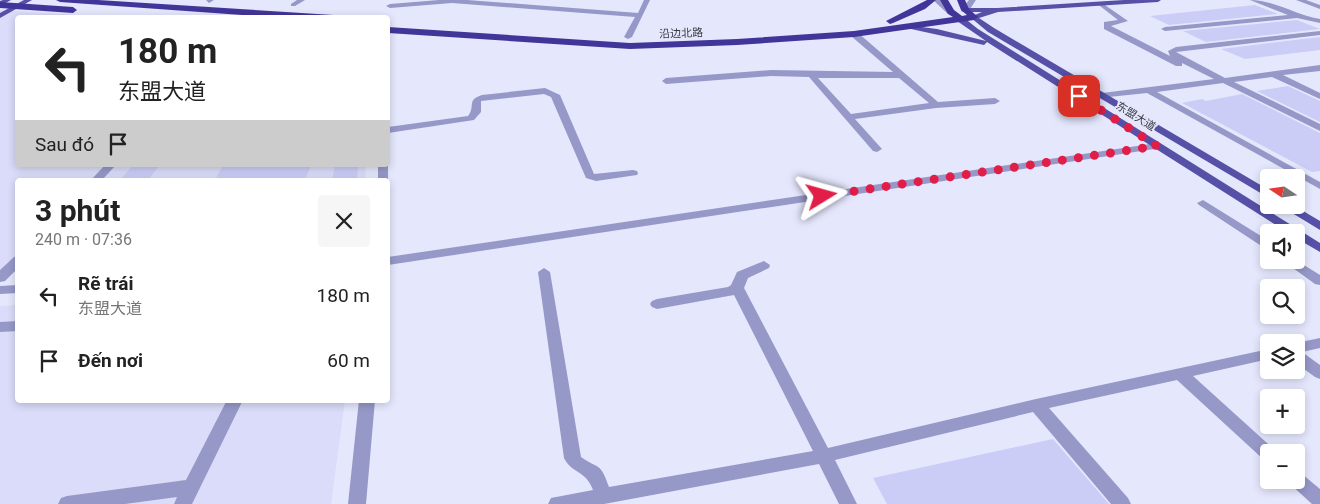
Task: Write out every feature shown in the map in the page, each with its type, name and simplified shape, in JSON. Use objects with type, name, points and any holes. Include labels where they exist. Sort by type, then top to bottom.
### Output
[{"type":"highway","points":[[60,0],[259,15]]},
{"type":"highway","points":[[890,21],[922,7],[932,0]]},
{"type":"highway","points":[[944,0],[951,12]]},
{"type":"highway","points":[[961,0],[962,14]]},
{"type":"highway","points":[[0,4],[150,15]]},
{"type":"highway","name":"沿边北路","points":[[389,10],[628,37],[735,34],[838,28],[951,12],[974,17]]},
{"type":"highway","name":"沿边北路","points":[[390,30],[630,46],[737,42],[854,34],[906,27],[962,14]]},
{"type":"main road","points":[[0,4],[8,0]]},
{"type":"main road","points":[[0,16],[29,0]]},
{"type":"main road","points":[[962,14],[1158,0]]},
{"type":"main road","points":[[974,17],[997,10]]},
{"type":"main road","name":"东盟大道","points":[[962,14],[1000,47],[1282,224]]},
{"type":"main road","name":"东盟大道","points":[[974,17],[991,30],[1260,191]]},
{"type":"main road","points":[[906,27],[937,31],[1000,47]]},
{"type":"main road","points":[[1300,214],[1320,226]]},
{"type":"main road","name":"东盟大道","points":[[1305,239],[1320,248]]},
{"type":"street","points":[[293,5],[302,0]]},
{"type":"street","points":[[628,37],[647,0]]},
{"type":"street","points":[[936,0],[951,12]]},
{"type":"street","points":[[962,14],[973,0]]},
{"type":"street","points":[[1253,0],[1297,16],[1320,21]]},
{"type":"street","points":[[1299,0],[1320,8]]},
{"type":"street","points":[[389,10],[452,1],[640,15]]},
{"type":"street","points":[[1102,5],[1124,21],[1107,24],[1107,27],[1320,128]]},
{"type":"street","points":[[1165,29],[1297,16]]},
{"type":"street","points":[[1219,81],[1172,52],[1176,49],[1320,33]]},
{"type":"street","points":[[854,34],[936,105]]},
{"type":"street","points":[[1102,96],[1319,69]]},
{"type":"street","points":[[666,81],[771,73],[900,75]]},
{"type":"street","points":[[1273,74],[1320,96]]},
{"type":"street","points":[[811,75],[877,149]]},
{"type":"street","points":[[1148,90],[1284,169]]},
{"type":"street","points":[[390,130],[470,118],[476,112],[476,102],[484,97],[545,91],[555,95],[590,176],[596,178],[633,173]]},
{"type":"street","points":[[848,117],[936,105],[995,101]]},
{"type":"street","points":[[390,261],[1157,146]]},
{"type":"street","points":[[98,178],[109,167]]},
{"type":"street","points":[[1305,178],[1320,176]]},
{"type":"street","points":[[1305,180],[1320,186]]},
{"type":"street","points":[[1203,203],[1260,241]]},
{"type":"street","points":[[0,278],[15,263]]},
{"type":"street","points":[[657,304],[732,291],[737,288],[742,275],[764,265]]},
{"type":"street","points":[[1302,269],[1320,281]]},
{"type":"street","points":[[544,272],[573,458],[576,464],[590,469],[596,475],[604,496]]},
{"type":"street","points":[[737,288],[848,504]]},
{"type":"street","points":[[0,290],[15,289]]},
{"type":"street","points":[[0,327],[15,326]]},
{"type":"street","points":[[1305,346],[1320,342]]},
{"type":"street","points":[[557,504],[824,456],[1036,405],[1260,356]]},
{"type":"street","points":[[1305,362],[1320,373]]},
{"type":"street","points":[[1182,374],[1260,446]]},
{"type":"street","points":[[183,504],[233,403]]},
{"type":"street","points":[[357,504],[367,403]]},
{"type":"street","points":[[1036,405],[1122,504]]},
{"type":"street","points":[[67,504],[191,487]]},
{"type":"street","points":[[1305,487],[1320,500]]},
{"type":"shaded area","points":[[0,10],[76,15],[15,15],[15,167],[366,167],[365,178],[15,178],[15,272],[0,273]]},
{"type":"shaded area","points":[[15,305],[15,403],[345,403],[331,504],[0,504],[0,306]]},
{"type":"building","points":[[1255,5],[1278,14],[1169,25],[1150,16]]},
{"type":"building","points":[[1297,20],[1320,29],[1206,42],[1183,31]]},
{"type":"building","points":[[1320,37],[1320,50],[1245,59],[1221,49]]},
{"type":"building","points":[[1288,86],[1320,101],[1320,122],[1257,91]]},
{"type":"building","points":[[1242,94],[1320,133],[1320,171],[1312,172],[1182,103],[1202,99],[1206,101]]},
{"type":"building","points":[[131,167],[158,167],[150,178],[122,178]]},
{"type":"building","points":[[222,167],[310,167],[306,178],[216,178]]},
{"type":"building","points":[[335,167],[358,167],[357,178],[332,178]]},
{"type":"building","points":[[1053,439],[1109,504],[887,504],[873,478]]},
{"type":"route","points":[[822,196],[1157,146],[1079,96]]}]
